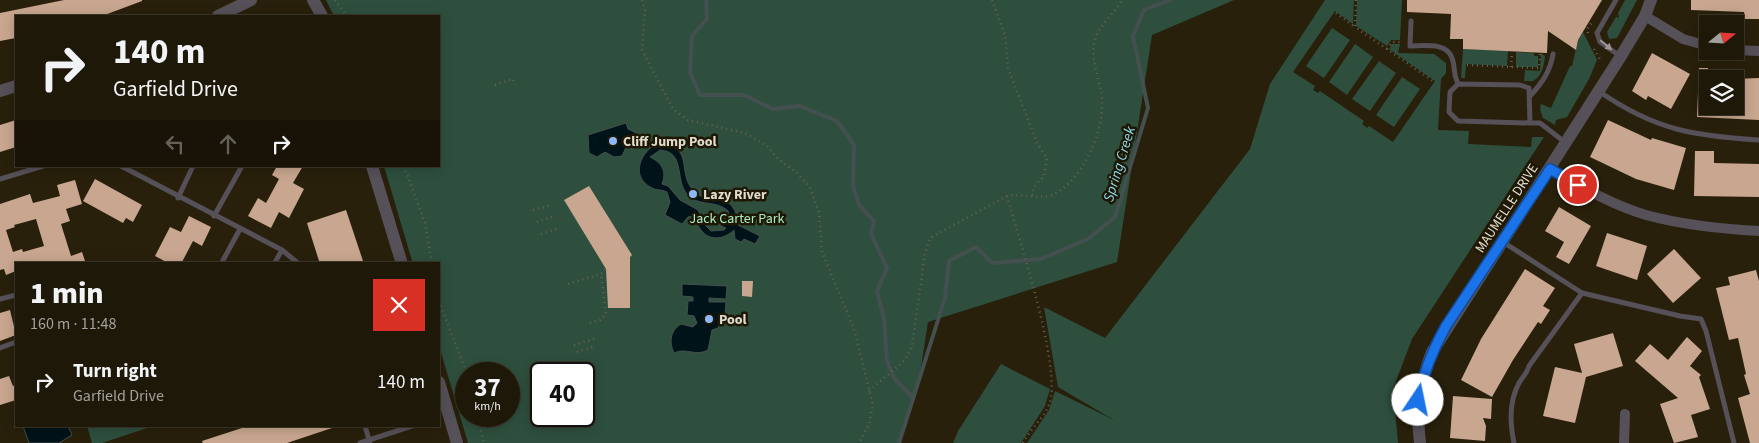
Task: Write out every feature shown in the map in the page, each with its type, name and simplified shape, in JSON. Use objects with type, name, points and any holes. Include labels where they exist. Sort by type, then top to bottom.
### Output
[{"type":"street","points":[[220,15],[251,0]]},
{"type":"street","points":[[312,0],[321,15]]},
{"type":"street","name":"MAUMELLE DRIVE","points":[[1420,443],[1418,400],[1423,376],[1432,352],[1621,56],[1645,16],[1651,0]]},
{"type":"street","points":[[1645,16],[1683,39],[1699,43]]},
{"type":"street","points":[[1744,50],[1759,51]]},
{"type":"street","points":[[0,91],[15,86]]},
{"type":"street","points":[[372,167],[401,262]]},
{"type":"street","points":[[1550,169],[1592,193],[1644,214],[1685,224],[1759,231]]},
{"type":"street","points":[[440,387],[446,415],[458,443]]},
{"type":"street","points":[[1624,443],[1625,414]]},
{"type":"lane","points":[[1616,0],[1597,33],[1600,42],[1621,56]]},
{"type":"lane","points":[[1411,21],[1410,46],[1444,47],[1449,51],[1453,59],[1452,73],[1458,84]]},
{"type":"lane","points":[[1530,96],[1541,84],[1550,69],[1553,54]]},
{"type":"lane","points":[[1530,123],[1529,88],[1520,85],[1458,84],[1450,92],[1449,112],[1458,121],[1530,123],[1540,123],[1566,143]]},
{"type":"lane","points":[[1599,91],[1626,110],[1677,131],[1713,137],[1759,140]]},
{"type":"lane","points":[[0,179],[40,167]]},
{"type":"lane","points":[[123,167],[178,198],[282,250],[297,262]]},
{"type":"lane","points":[[178,198],[193,167]]},
{"type":"lane","points":[[214,216],[241,167]]},
{"type":"lane","points":[[222,262],[240,229]]},
{"type":"lane","points":[[1502,242],[1582,293],[1680,316],[1701,319],[1706,331],[1734,443]]},
{"type":"lane","points":[[275,262],[282,250]]},
{"type":"lane","points":[[1514,443],[1510,417],[1519,383],[1526,376],[1529,366],[1582,293]]},
{"type":"lane","points":[[0,299],[15,295]]},
{"type":"lane","points":[[0,348],[15,342]]},
{"type":"lane","points":[[364,427],[370,442]]},
{"type":"lane","points":[[360,443],[370,442],[409,427]]},
{"type":"path","points":[[335,0],[346,15]]},
{"type":"path","points":[[642,0],[645,10],[642,50],[673,109],[688,120],[744,133],[767,146],[778,159],[797,173],[809,186],[819,212],[822,252],[854,329],[873,406],[869,424],[859,443]]},
{"type":"path","points":[[992,0],[1005,35],[1008,68],[1037,143],[1047,158],[1044,176],[1033,188],[1032,196]]},
{"type":"path","points":[[869,391],[905,360],[912,348],[925,252],[930,238],[1007,196],[1019,193],[1032,196],[1052,195],[1076,174],[1088,158],[1098,134],[1102,101],[1094,60],[1095,38],[1122,0]]},
{"type":"path","points":[[1355,27],[1356,0]]},
{"type":"path","points":[[1336,13],[1433,81]]},
{"type":"path","points":[[1387,49],[1392,42],[1400,42]]},
{"type":"path","points":[[1511,67],[1512,53]]},
{"type":"path","points":[[1467,65],[1539,68],[1540,54]]},
{"type":"path","points":[[495,85],[513,79],[515,85]]},
{"type":"path","points":[[404,167],[425,223],[432,262]]},
{"type":"path","points":[[1007,196],[1034,287],[1050,364],[1052,390],[1049,404],[1023,443]]},
{"type":"path","points":[[533,210],[552,204]]},
{"type":"path","points":[[537,222],[555,216]]},
{"type":"path","points":[[541,234],[559,228]]},
{"type":"path","points":[[568,284],[601,274],[606,269]]},
{"type":"path","points":[[590,323],[600,320],[606,314],[601,274]]},
{"type":"path","points":[[440,304],[462,362]]},
{"type":"path","points":[[574,345],[594,339]]},
{"type":"path","points":[[577,352],[596,346]]},
{"type":"path","points":[[480,427],[484,443]]},
{"type":"green space","name":"Jack Carter Park","points":[[326,0],[1234,0],[1152,35],[1117,262],[928,322],[919,380],[899,443],[468,443],[463,427],[520,427],[520,362],[455,362],[455,400],[440,349],[440,262],[412,262],[384,167],[440,167],[440,15],[334,15]]},
{"type":"green space","points":[[1325,0],[1354,0],[1353,24],[1335,11],[1293,72],[1315,86],[1313,90],[1318,93],[1320,91],[1364,121],[1362,124],[1367,128],[1369,126],[1393,142],[1435,81],[1389,49],[1392,44],[1400,44],[1398,53],[1434,54],[1446,63],[1446,73],[1441,79],[1438,130],[1469,131],[1468,144],[1531,147],[1532,137],[1544,137],[1412,339],[1393,389],[1398,443],[1027,443],[1049,410],[1055,391],[1114,420],[1058,387],[1044,307],[1105,338],[1250,149],[1270,84]]},
{"type":"green space","points":[[1357,0],[1402,0],[1400,40],[1391,40],[1387,46],[1356,26]]},
{"type":"green space","points":[[1625,0],[1637,0],[1617,38],[1609,39],[1607,32],[1616,17],[1619,18],[1618,13]]},
{"type":"green space","points":[[1332,28],[1350,40],[1324,78],[1306,66]]},
{"type":"green space","points":[[1583,32],[1597,60],[1589,79],[1567,117],[1556,120],[1555,125],[1543,118],[1540,109],[1541,104],[1551,108],[1570,66],[1572,66],[1578,40]]},
{"type":"green space","points":[[1355,44],[1373,57],[1347,95],[1329,82]]},
{"type":"green space","points":[[1463,49],[1508,51],[1507,66],[1466,64],[1465,78],[1461,78]]},
{"type":"green space","points":[[1516,52],[1534,53],[1534,56],[1538,56],[1538,67],[1516,67]]},
{"type":"green space","points":[[1541,53],[1545,56],[1540,74],[1533,81],[1524,81],[1525,70],[1540,71]]},
{"type":"green space","points":[[1379,61],[1396,73],[1370,111],[1352,99]]},
{"type":"green space","points":[[1402,77],[1420,89],[1394,127],[1376,115]]},
{"type":"green space","points":[[1001,364],[1050,389],[1045,406],[1021,443],[953,443],[958,431]]},
{"type":"green space","points":[[87,427],[150,427],[102,443],[92,443]]},
{"type":"shaded area","name":"Cliff Jump Pool","points":[[626,123],[628,129],[638,134],[636,144],[627,145],[622,156],[614,157],[605,152],[597,157],[589,153],[588,135]]},
{"type":"shaded area","name":"Lazy River","points":[[656,144],[676,148],[681,153],[688,182],[692,189],[698,195],[705,198],[720,200],[732,206],[736,213],[738,225],[760,236],[755,244],[744,239],[741,242],[735,239],[734,230],[722,237],[713,238],[705,234],[694,216],[688,217],[682,224],[665,215],[670,202],[667,192],[654,189],[645,183],[639,172],[642,159],[650,148]],"holes":[[[660,150],[668,152],[676,160],[683,187],[691,198],[718,205],[728,211],[731,220],[724,218],[720,221],[721,226],[726,228],[724,230],[711,231],[705,225],[698,210],[680,200],[668,186],[662,184],[664,171],[658,162],[650,157]]]},
{"type":"shaded area","name":"Pool","points":[[682,284],[727,286],[726,299],[709,298],[709,302],[726,302],[725,318],[721,318],[718,328],[712,330],[708,350],[703,352],[678,351],[674,353],[672,349],[671,341],[677,327],[681,324],[693,327],[697,323],[694,316],[687,315],[688,301],[693,301],[693,297],[682,296]]},
{"type":"shaded area","points":[[23,427],[68,427],[72,435],[59,443],[29,443]]},
{"type":"building","points":[[64,0],[142,0],[105,15],[15,15],[15,38],[0,41],[0,13]]},
{"type":"building","points":[[1407,0],[1602,0],[1578,40],[1576,50],[1548,31],[1547,53],[1463,49],[1463,39],[1450,39],[1451,14],[1407,12]]},
{"type":"building","points":[[1691,0],[1759,0],[1759,19],[1745,19],[1744,12],[1691,10]]},
{"type":"building","points":[[1652,53],[1690,74],[1671,109],[1648,96],[1646,100],[1632,91]]},
{"type":"building","points":[[1699,68],[1708,68],[1708,70],[1699,70],[1699,115],[1744,115],[1744,79],[1759,78],[1759,120],[1697,117]]},
{"type":"building","points":[[15,120],[15,147],[0,152],[0,125]]},
{"type":"building","points":[[1608,120],[1651,140],[1652,138],[1686,148],[1674,190],[1636,179],[1590,157]]},
{"type":"building","points":[[1695,151],[1714,151],[1714,163],[1759,164],[1759,197],[1694,196]]},
{"type":"building","points":[[276,167],[302,167],[293,183],[304,189],[289,218],[279,212],[271,228],[248,216],[258,198],[266,203],[279,179],[272,175]]},
{"type":"building","points":[[95,179],[142,205],[133,222],[126,218],[123,223],[83,201]]},
{"type":"building","points":[[75,180],[82,204],[66,209],[70,221],[61,224],[71,256],[82,252],[85,262],[15,262],[15,271],[6,275],[4,269],[0,270],[0,204],[30,194],[33,203],[60,196],[57,185]],"holes":[[[36,219],[44,246],[23,252],[22,249],[13,252],[6,230],[15,227],[14,225]]]},
{"type":"building","points":[[589,186],[632,255],[630,257],[630,308],[608,308],[606,269],[564,200]]},
{"type":"building","points":[[1559,207],[1591,226],[1569,264],[1556,257],[1564,242],[1545,231]]},
{"type":"building","points":[[346,210],[363,262],[319,262],[307,223]]},
{"type":"building","points":[[189,216],[211,227],[202,246],[193,241],[182,262],[166,262],[155,256],[170,227],[181,232]]},
{"type":"building","points":[[1607,233],[1647,246],[1637,280],[1596,266]]},
{"type":"building","points":[[1674,249],[1701,278],[1673,303],[1647,274]]},
{"type":"building","points":[[1525,269],[1555,288],[1543,306],[1550,310],[1541,324],[1538,322],[1492,397],[1461,380],[1481,339]]},
{"type":"building","points":[[1756,270],[1759,281],[1759,443],[1750,443],[1738,398],[1750,394],[1744,375],[1746,374],[1738,338],[1729,340],[1716,288],[1730,285],[1728,277]]},
{"type":"building","points":[[742,281],[753,281],[752,297],[742,296]]},
{"type":"building","points":[[10,310],[15,335],[0,341],[0,313]]},
{"type":"building","points":[[1613,333],[1623,366],[1586,377],[1575,423],[1543,416],[1555,367],[1582,373],[1574,344]]},
{"type":"building","points":[[1687,337],[1702,351],[1690,366],[1701,375],[1699,377],[1710,409],[1691,415],[1698,437],[1674,443],[1660,404],[1678,398],[1635,361],[1650,344],[1668,360]]},
{"type":"building","points":[[9,376],[13,386],[15,385],[15,400],[0,405],[0,379]]},
{"type":"building","points":[[1453,396],[1492,399],[1491,419],[1483,418],[1486,426],[1485,441],[1450,438]]},
{"type":"building","points":[[245,427],[332,427],[287,443],[203,443],[202,441]]},
{"type":"waterway","points":[[706,0],[707,19],[692,36],[690,72],[700,95],[744,95],[773,109],[800,106],[837,121],[854,145],[853,186],[859,205],[874,221],[871,234],[887,268],[877,291],[884,319],[887,361],[894,378],[913,398]]},
{"type":"waterway","name":"Spring Creek","points":[[899,443],[945,298],[949,261],[976,247],[992,263],[1041,259],[1088,239],[1115,217],[1148,108],[1133,36],[1144,10],[1170,0]]},
{"type":"place","name":"Cliff Jump Pool","points":[[613,141]]},
{"type":"place","name":"Lazy River","points":[[693,194]]},
{"type":"place","name":"Pool","points":[[709,319]]},
{"type":"route","points":[[1418,400],[1423,376],[1432,352],[1446,326],[1550,169],[1578,185]]}]
